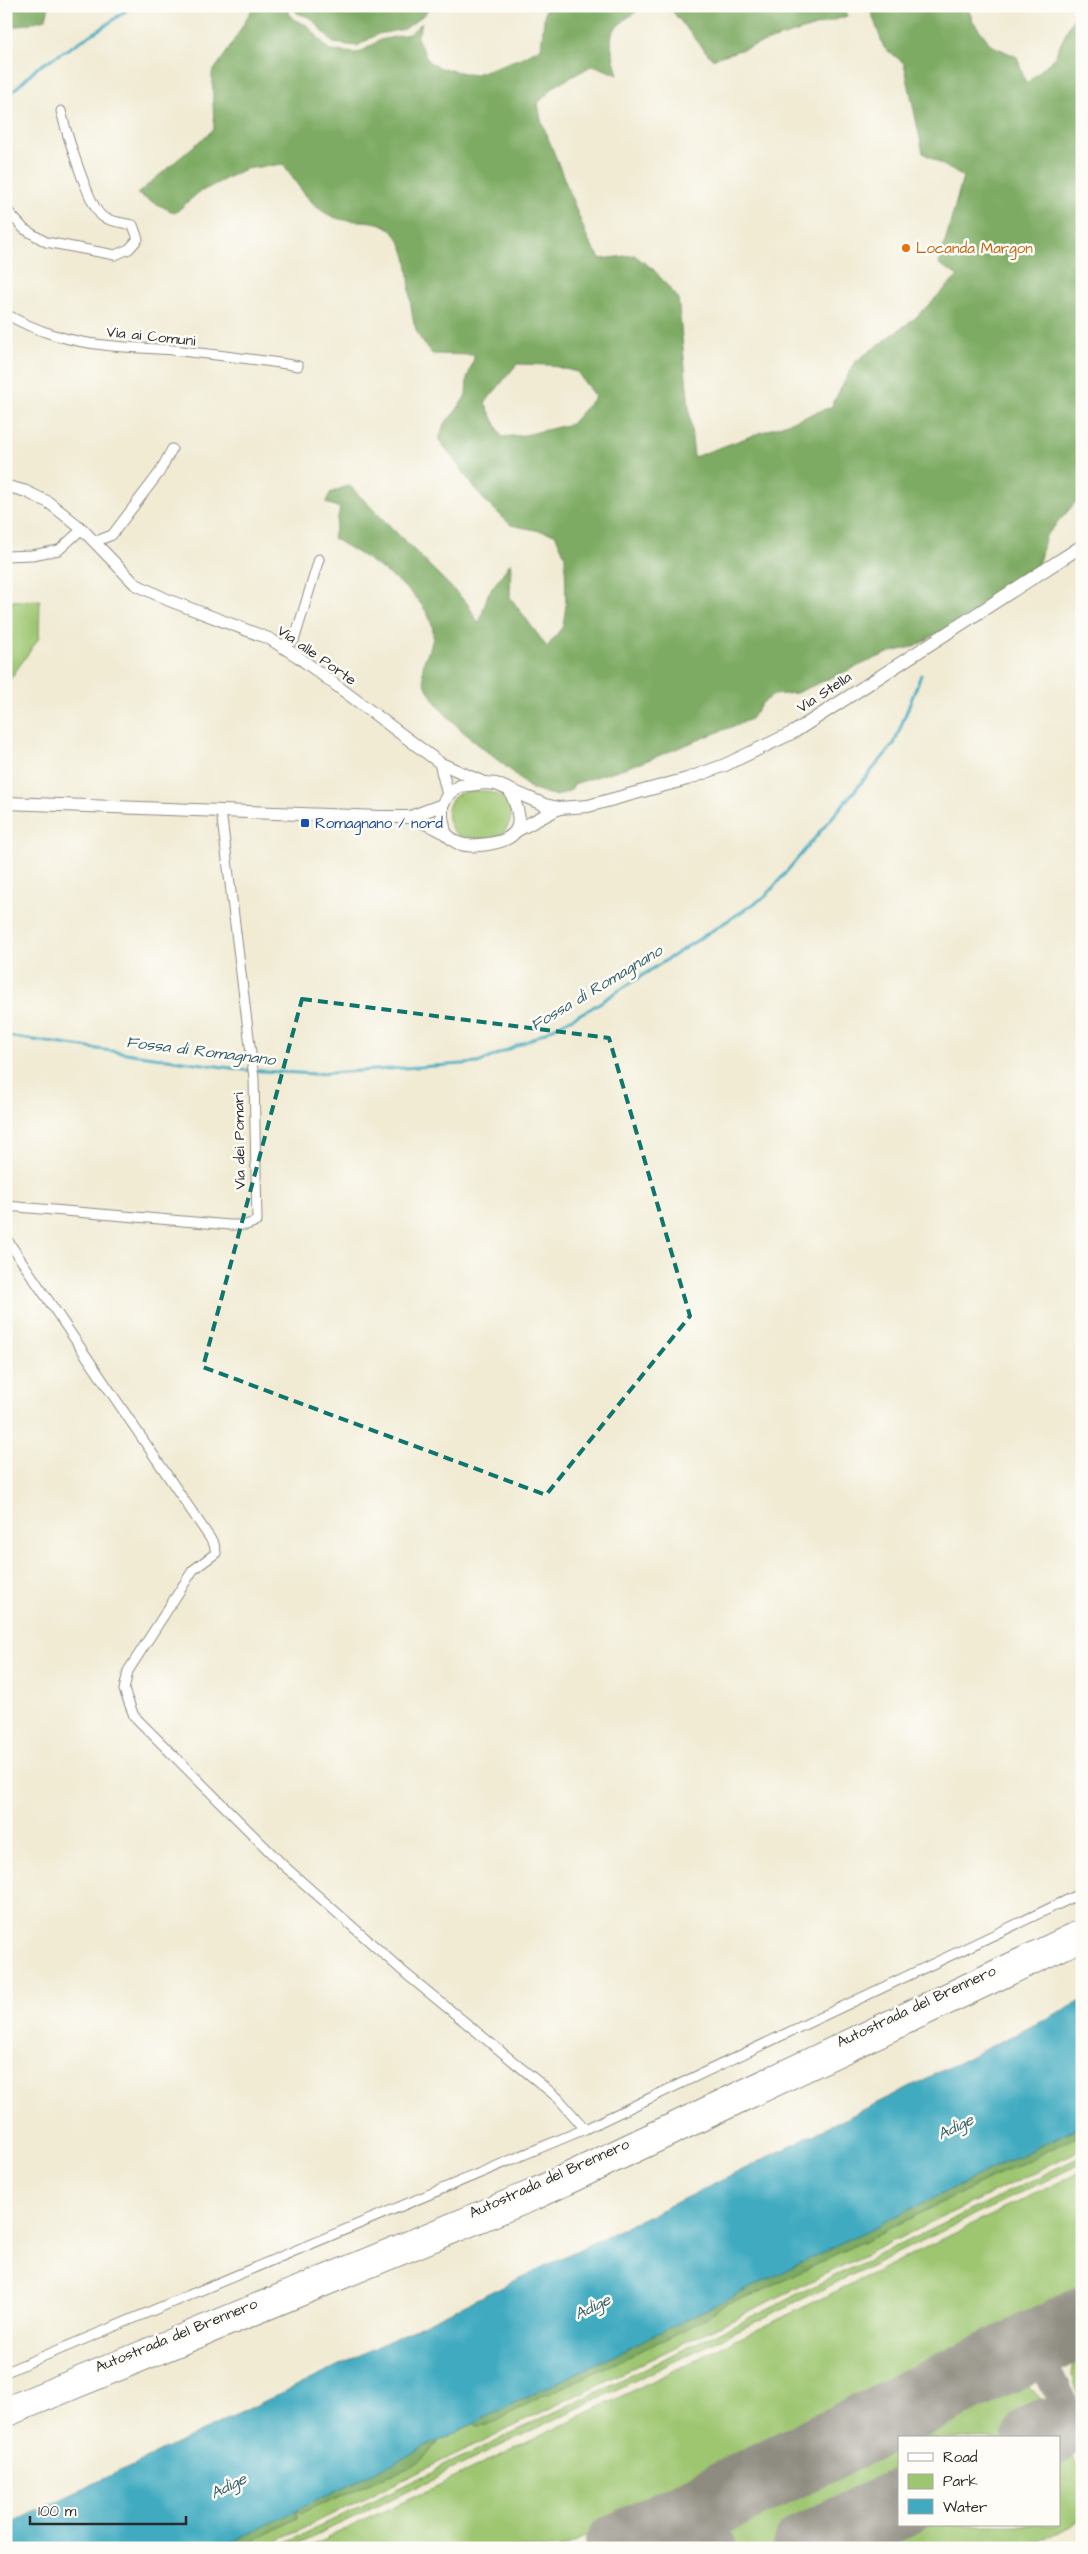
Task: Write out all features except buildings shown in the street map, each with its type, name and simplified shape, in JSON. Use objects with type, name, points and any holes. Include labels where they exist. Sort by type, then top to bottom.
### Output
[{"type":"highway","name":"Autostrada del Brennero","points":[[6,2405],[529,2189],[1082,1927]]},
{"type":"highway","name":"Autostrada del Brennero","points":[[6,2419],[537,2201],[1082,1943]]},
{"type":"main road","name":"Via Stella","points":[[511,792],[545,805],[559,808],[588,806],[687,779],[725,765],[794,732],[1082,546]]},
{"type":"main road","points":[[6,803],[410,817],[445,834],[453,842],[463,845],[482,845],[508,840],[516,831],[520,820],[519,810],[511,792],[496,784],[485,783],[460,786],[445,800],[410,817]]},
{"type":"main road","points":[[445,800],[442,818],[445,834]]},
{"type":"main road","name":"Via Stella","points":[[516,831],[559,808]]},
{"type":"street","points":[[6,209],[24,229],[46,242],[115,256],[129,249],[138,239],[133,225],[112,221],[96,211],[86,189],[61,111]]},
{"type":"street","name":"Via ai Comuni","points":[[6,314],[48,333],[103,345],[172,350],[217,357],[242,357],[298,366]]},
{"type":"street","points":[[94,542],[112,535],[158,473],[172,448]]},
{"type":"street","name":"Via alle Porte","points":[[6,486],[25,491],[48,502],[82,529],[136,584],[168,600],[270,639],[440,763],[485,783]]},
{"type":"street","points":[[6,556],[32,555],[59,550],[82,529]]},
{"type":"street","points":[[279,645],[294,641],[319,559]]},
{"type":"street","points":[[440,763],[446,782],[445,800]]},
{"type":"street","name":"Via dei Pomari","points":[[6,1206],[230,1225],[257,1221],[253,1060],[221,811]]},
{"type":"street","points":[[6,1238],[214,1544],[216,1553],[193,1570],[128,1670],[124,1690],[134,1716],[282,1864],[406,1974],[558,2098],[585,2129]]},
{"type":"street","points":[[6,2372],[585,2129],[1082,1893]]},
{"type":"highlighted area","points":[[302,999],[609,1038],[690,1316],[546,1495],[203,1367]]},
{"type":"green space","points":[[6,6],[49,6],[46,19],[6,29]]},
{"type":"green space","points":[[254,6],[286,8],[293,19],[307,25],[330,51],[359,53],[380,40],[409,34],[422,23],[417,38],[429,62],[441,68],[473,75],[521,58],[541,48],[545,10],[553,6],[644,6],[616,28],[613,33],[611,40],[612,49],[618,75],[593,65],[555,86],[538,103],[541,120],[589,242],[601,259],[634,255],[653,269],[678,298],[694,457],[831,407],[855,362],[915,318],[958,276],[939,264],[963,177],[923,153],[904,63],[884,48],[869,6],[967,6],[973,21],[991,45],[1017,57],[1026,84],[1054,58],[1079,6],[1082,6],[1082,495],[1046,536],[1037,569],[1006,594],[916,646],[888,653],[796,693],[774,695],[762,703],[751,719],[643,762],[574,784],[571,790],[557,796],[532,789],[458,727],[434,701],[423,675],[424,660],[433,635],[429,617],[422,605],[400,583],[372,562],[333,538],[340,508],[326,503],[330,493],[349,485],[467,603],[479,624],[488,594],[511,562],[510,597],[547,647],[563,626],[566,605],[565,556],[555,534],[511,525],[483,499],[439,440],[444,424],[456,411],[466,395],[467,379],[475,355],[432,354],[422,341],[413,320],[408,268],[401,244],[394,233],[382,224],[343,220],[327,214],[306,196],[283,164],[245,169],[198,193],[175,213],[137,194],[214,129],[212,73],[229,49]],"holes":[[[517,364],[549,365],[577,372],[595,397],[571,424],[525,435],[502,437],[485,403]]]},
{"type":"green space","points":[[293,6],[430,6],[426,13],[405,29],[378,34],[357,46],[333,43],[311,18],[297,13]]},
{"type":"green space","points":[[668,6],[844,6],[847,16],[712,59]]},
{"type":"green space","points":[[40,600],[39,638],[6,685],[6,601]]},
{"type":"green space","points":[[486,791],[503,798],[510,807],[512,812],[511,818],[506,829],[500,835],[490,838],[460,836],[448,821],[447,815],[450,803],[462,793]]},
{"type":"green space","points":[[1082,2125],[1082,2149],[263,2548],[220,2548]]},
{"type":"green space","points":[[1082,2125],[1082,2134],[760,2292],[728,2303],[687,2329],[533,2401],[488,2426],[476,2427],[471,2423]]},
{"type":"green space","points":[[1082,2156],[1082,2163],[379,2505],[289,2548],[275,2548]]},
{"type":"green space","points":[[1082,2171],[1082,2295],[562,2548],[305,2548],[448,2481]]},
{"type":"green space","points":[[1082,2352],[1082,2404],[1073,2384],[1072,2371]]},
{"type":"green space","points":[[1008,2386],[1028,2387],[1045,2402],[1082,2476],[1082,2520],[1028,2548],[727,2548],[719,2528],[723,2525],[898,2439],[898,2526],[1060,2526],[1060,2436],[906,2436]]},
{"type":"green space","points":[[441,2438],[426,2457],[412,2467],[375,2481],[301,2514],[297,2510],[297,2518],[242,2548],[220,2548]]},
{"type":"green space","points":[[708,2532],[714,2533],[720,2548],[675,2548]]},
{"type":"water","name":"Adige","points":[[1082,2001],[1082,2125],[220,2548],[6,2548],[6,2526],[708,2187]]},
{"type":"waterway","points":[[6,98],[37,68],[102,28],[132,6]]},
{"type":"waterway","name":"Fossa di Romagnano","points":[[6,1036],[245,1070],[315,1074],[478,1063],[532,1039],[590,1009],[766,896],[894,744],[921,675]]},
{"type":"taxiway","points":[[1043,2363],[1044,2346],[1053,2336]]},
{"type":"taxiway","points":[[999,2363],[1022,2354],[1038,2358],[1043,2363],[1082,2441]]},
{"type":"taxiway","points":[[704,2507],[723,2548]]},
{"type":"runway","points":[[619,2548],[1082,2322]]},
{"type":"runway","points":[[1042,2436],[1049,2433]]},
{"type":"runway","points":[[807,2548],[898,2504]]},
{"type":"place","name":"Locanda Margon","points":[[906,248]]},
{"type":"place","name":"Romagnano / nord","points":[[305,823]]}]
